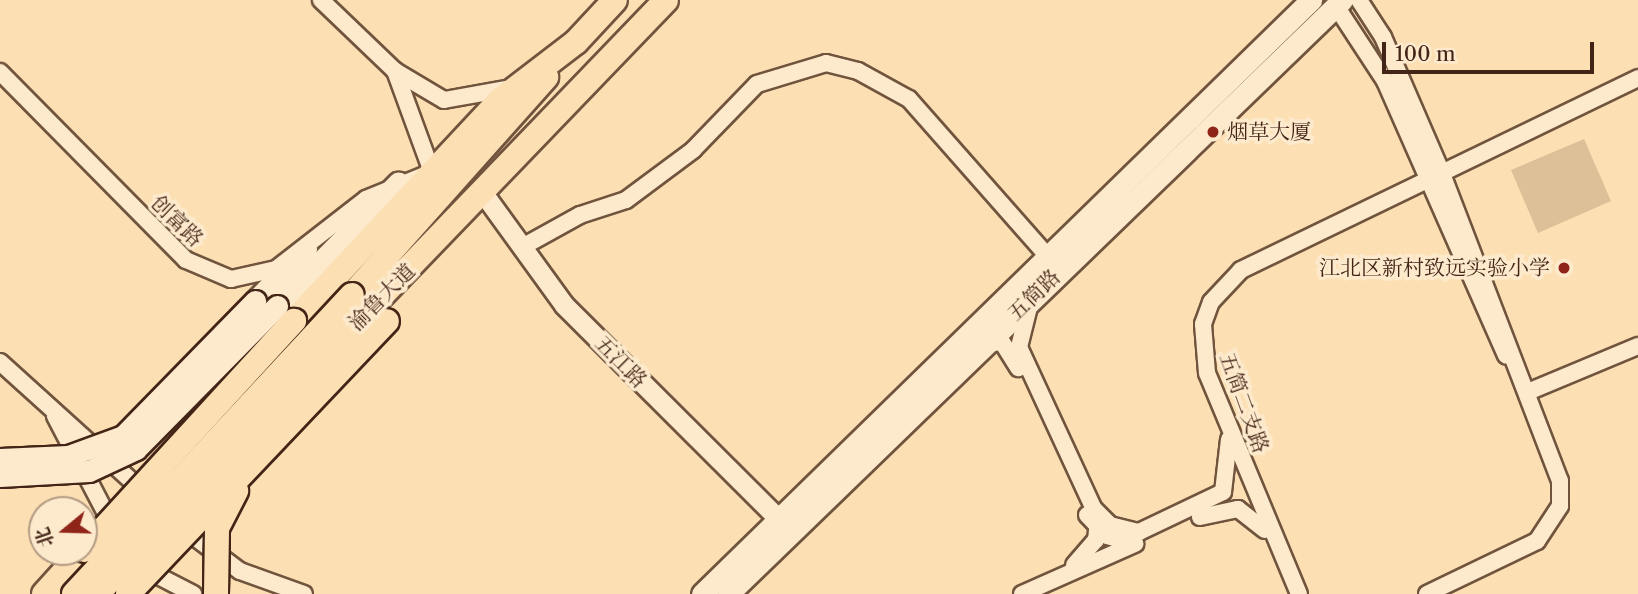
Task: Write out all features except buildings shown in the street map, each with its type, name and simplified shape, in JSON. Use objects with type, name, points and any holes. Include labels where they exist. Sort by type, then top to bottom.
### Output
[{"type":"highway","points":[[128,594],[253,462],[368,309],[576,42],[615,0]]},
{"type":"highway","name":"渝鲁大道","points":[[97,594],[666,0]]},
{"type":"highway","points":[[98,533],[286,314],[520,83],[576,42]]},
{"type":"highway","points":[[74,594],[368,309]]},
{"type":"highway","points":[[216,594],[217,527],[253,462]]},
{"type":"highway","points":[[44,594],[69,566]]},
{"type":"main road","name":"五简路","points":[[702,594],[1045,253],[1311,0]]},
{"type":"main road","name":"五简路","points":[[728,594],[1335,2]]},
{"type":"main road","points":[[0,476],[89,471],[136,449],[286,314],[398,183]]},
{"type":"main road","points":[[0,460],[68,456],[123,436],[306,249]]},
{"type":"street","points":[[321,0],[395,71],[444,100],[470,100],[520,83]]},
{"type":"street","points":[[1359,0],[1435,174],[1511,367],[1530,391],[1560,481],[1552,524],[1519,553],[1427,594]]},
{"type":"street","points":[[1335,2],[1379,69],[1435,174]]},
{"type":"street","points":[[524,246],[580,215],[626,200],[693,150],[757,84],[826,63],[859,71],[909,99],[1045,253]]},
{"type":"street","points":[[395,71],[432,172]]},
{"type":"street","name":"创富路","points":[[0,72],[202,271],[247,278],[306,249],[348,211],[398,183],[432,172]]},
{"type":"street","name":"五简二支路","points":[[1298,594],[1228,426],[1203,348],[1203,324],[1224,285],[1241,270],[1638,78]]},
{"type":"street","name":"五江路","points":[[483,193],[524,246],[564,305],[777,517]]},
{"type":"street","points":[[1036,293],[1021,324],[1019,347],[1094,509],[1099,531],[1084,557],[1048,582]]},
{"type":"street","points":[[983,344],[997,341],[1010,351],[1099,531],[1116,541],[1144,541]]},
{"type":"street","points":[[1530,391],[1638,345]]},
{"type":"street","points":[[0,362],[34,389],[176,523],[240,571],[295,594]]},
{"type":"street","points":[[34,389],[60,421],[126,548],[162,582],[193,594]]},
{"type":"street","points":[[1094,509],[1119,530],[1139,532],[1214,499],[1228,484],[1228,426]]},
{"type":"street","points":[[1022,594],[1228,507],[1257,520],[1275,544]]},
{"type":"shaded area","points":[[1584,139],[1611,201],[1538,233],[1511,170]]},
{"type":"place","name":"烟草大厦","points":[[1213,132]]},
{"type":"place","name":"江北区新村致远实验小学","points":[[1564,268]]}]
